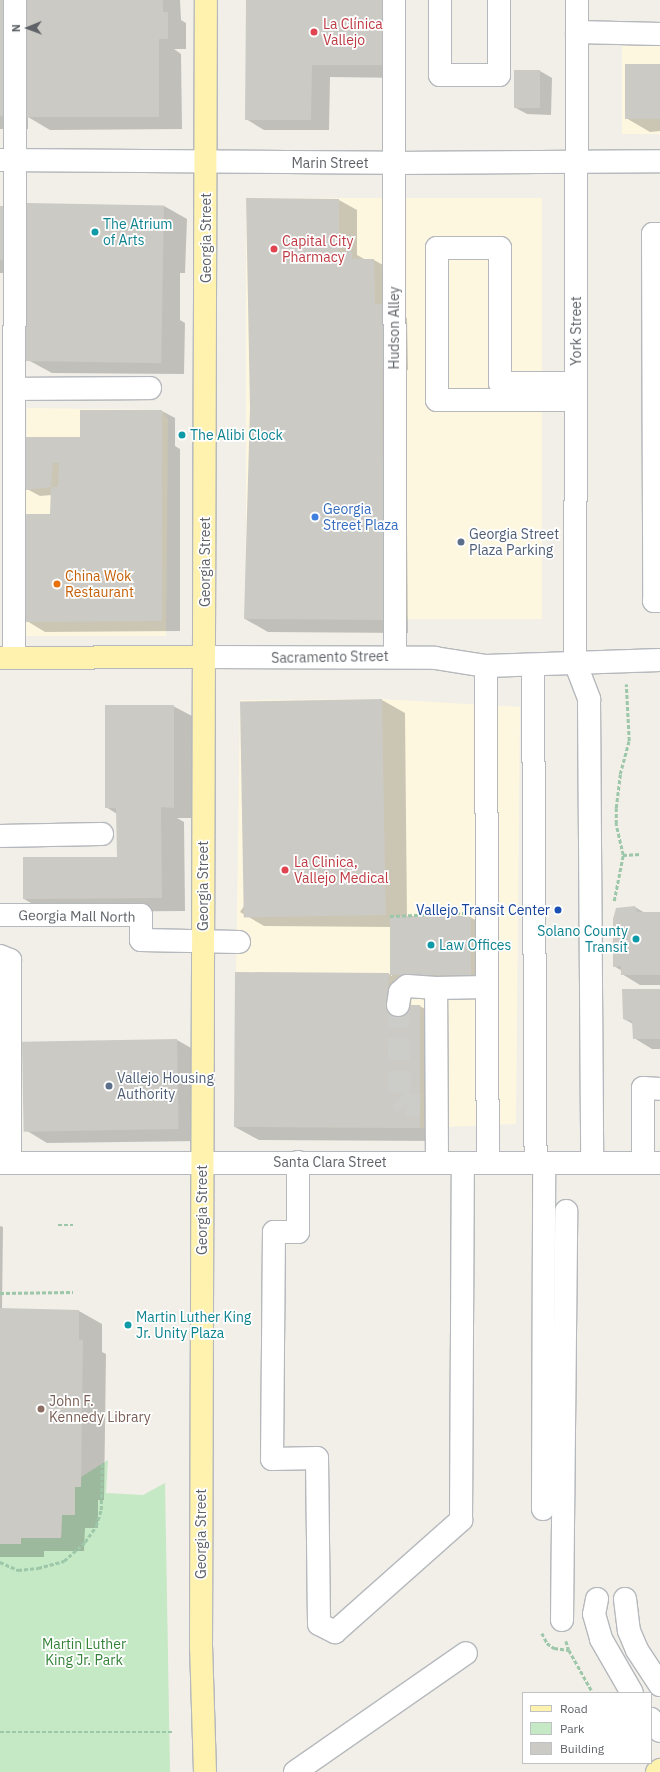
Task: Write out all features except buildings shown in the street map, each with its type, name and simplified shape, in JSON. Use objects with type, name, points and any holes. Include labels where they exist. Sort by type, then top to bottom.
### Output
[{"type":"main road","name":"Georgia Street","points":[[205,1772],[201,1647],[206,0]]},
{"type":"main road","name":"Sacramento Street","points":[[7,658],[204,657]]},
{"type":"street","points":[[7,658],[15,388],[8,160],[16,0]]},
{"type":"street","name":"Hudson Alley","points":[[394,0],[395,656]]},
{"type":"street","points":[[440,0],[440,75],[499,75],[499,0]]},
{"type":"street","name":"York Street","points":[[575,662],[577,0]]},
{"type":"street","points":[[577,32],[660,34]]},
{"type":"street","name":"Marin Street","points":[[8,160],[394,163],[660,161]]},
{"type":"street","points":[[660,234],[653,234],[654,601],[660,601]]},
{"type":"street","points":[[437,248],[500,248],[500,383],[576,392],[437,400],[437,248]]},
{"type":"street","points":[[15,388],[150,388]]},
{"type":"street","name":"Sacramento Street","points":[[204,657],[395,656],[435,658],[486,666],[660,660]]},
{"type":"street","points":[[575,662],[589,699],[592,1163]]},
{"type":"street","points":[[533,665],[543,1509]]},
{"type":"street","points":[[486,666],[488,1163]]},
{"type":"street","points":[[0,836],[102,834]]},
{"type":"street","name":"Georgia Mall North","points":[[0,914],[141,915],[141,940],[203,942]]},
{"type":"street","points":[[203,942],[239,942]]},
{"type":"street","points":[[0,956],[10,960],[5,1163]]},
{"type":"street","points":[[398,1005],[400,992],[407,986],[436,988],[487,987]]},
{"type":"street","points":[[436,988],[429,1106],[437,1163]]},
{"type":"street","points":[[651,1163],[643,1088],[660,1089]]},
{"type":"street","name":"Santa Clara Street","points":[[5,1163],[202,1161],[651,1163]]},
{"type":"street","points":[[298,1162],[298,1232],[274,1232],[272,1459],[317,1458],[319,1624],[335,1632],[461,1520],[463,1163]]},
{"type":"street","points":[[562,1620],[566,1211]]},
{"type":"street","points":[[597,1599],[594,1614],[601,1639],[631,1692]]},
{"type":"street","points":[[624,1599],[628,1631],[637,1650],[660,1685]]},
{"type":"street","points":[[295,1772],[466,1653]]},
{"type":"street","points":[[652,1720],[660,1731]]},
{"type":"path","points":[[614,902],[623,855],[616,824],[616,808],[620,774],[629,741],[628,710]]},
{"type":"path","points":[[623,855],[640,854]]},
{"type":"path","points":[[390,916],[471,913]]},
{"type":"path","points":[[58,1225],[73,1226]]},
{"type":"path","points":[[0,1294],[73,1292]]},
{"type":"path","points":[[0,1562],[18,1570],[38,1568],[64,1561],[85,1542],[96,1526],[101,1510],[102,1464]]},
{"type":"path","points":[[541,1630],[547,1643],[554,1648],[568,1650],[591,1692]]},
{"type":"path","points":[[0,1732],[172,1732]]},
{"type":"shaded area","points":[[622,38],[660,38],[660,134],[622,134]]},
{"type":"shaded area","points":[[246,198],[542,198],[542,619],[246,619]]},
{"type":"shaded area","points":[[27,408],[162,410],[168,419],[166,636],[22,636]]},
{"type":"shaded area","points":[[382,699],[520,707],[516,1124],[420,1128],[234,1127],[240,700]]},
{"type":"green space","name":"Martin Luther King Jr. Park","points":[[108,1460],[106,1493],[143,1495],[165,1483],[170,1772],[0,1772],[0,1544],[21,1544],[21,1538],[61,1538],[62,1515],[75,1515],[75,1487],[81,1487],[81,1477]]},
{"type":"tunnel","points":[[398,1005],[400,1098],[406,1105],[420,1106]]},
{"type":"place","name":"La Clínica Vallejo","points":[[314,32]]},
{"type":"place","name":"The Atrium of Arts","points":[[95,232]]},
{"type":"place","name":"Capital City Pharmacy","points":[[274,249]]},
{"type":"place","name":"The Alibi Clock","points":[[182,435]]},
{"type":"place","name":"Georgia Street Plaza","points":[[315,517]]},
{"type":"place","name":"Georgia Street Plaza Parking","points":[[461,542]]},
{"type":"place","name":"China Wok Restaurant","points":[[57,584]]},
{"type":"place","name":"La Clinica, Vallejo Medical","points":[[285,870]]},
{"type":"place","name":"Vallejo Transit Center","points":[[558,910]]},
{"type":"place","name":"Solano County Transit","points":[[636,939]]},
{"type":"place","name":"Law Offices","points":[[431,945]]},
{"type":"place","name":"Vallejo Housing Authority","points":[[109,1086]]},
{"type":"place","name":"Martin Luther King Jr. Unity Plaza","points":[[128,1325]]},
{"type":"place","name":"John F. Kennedy Library","points":[[41,1409]]}]
